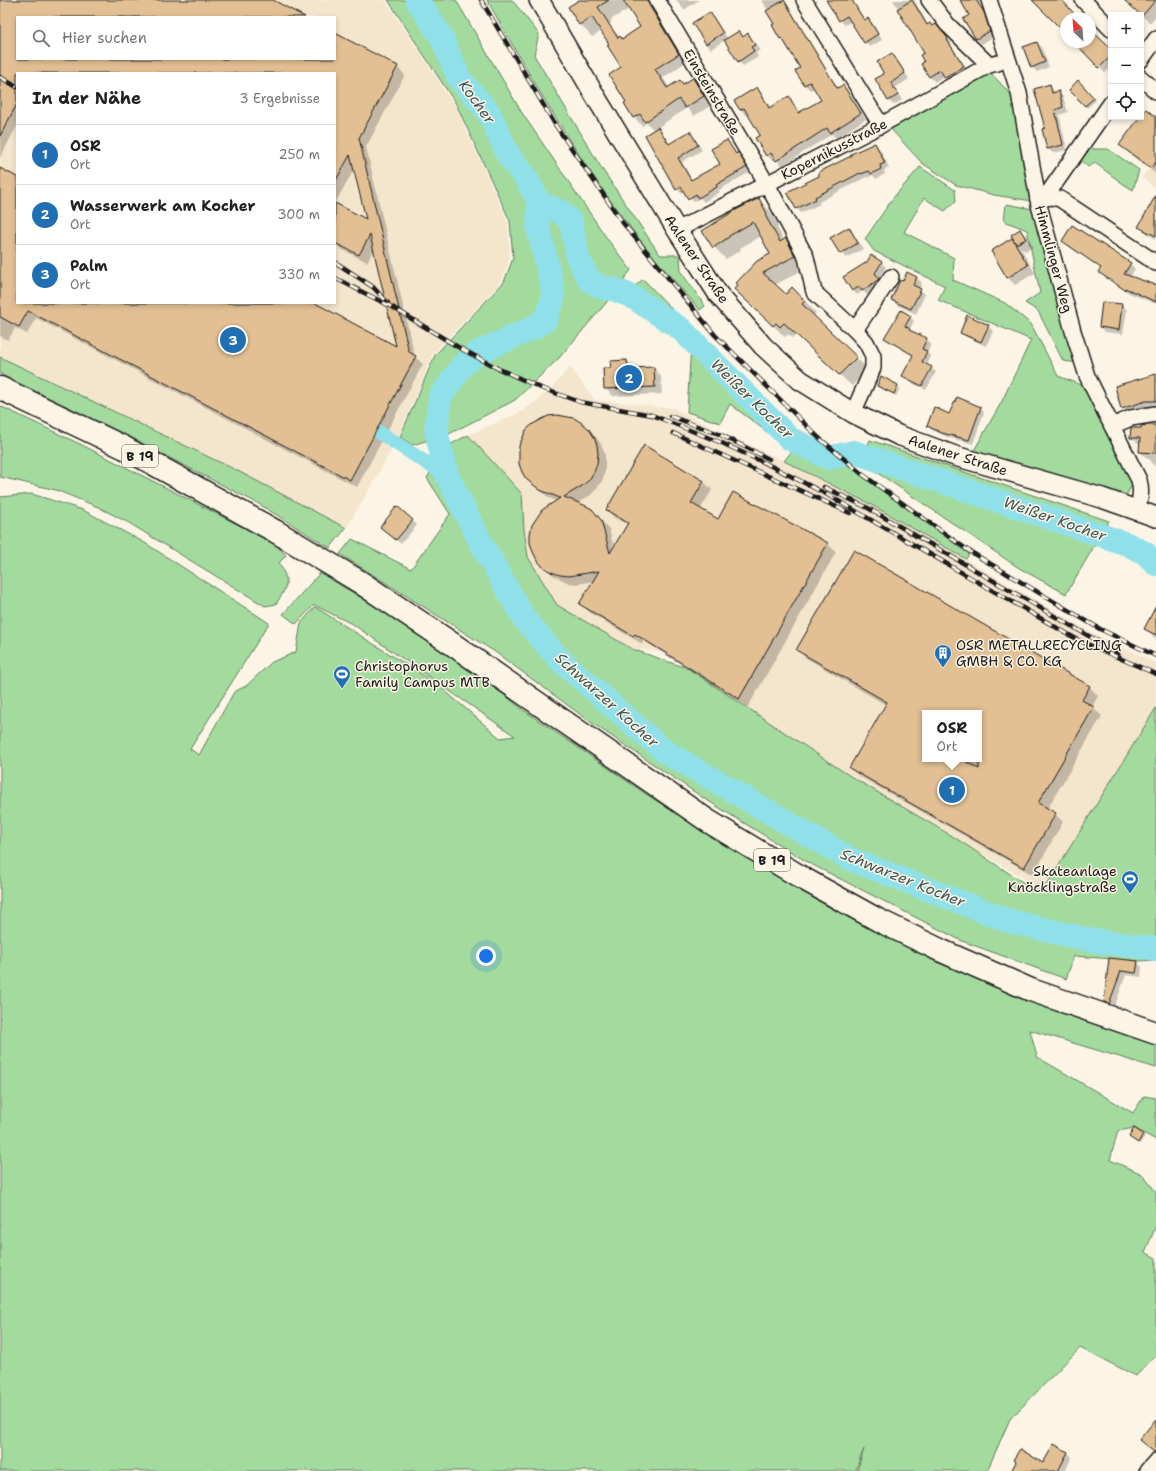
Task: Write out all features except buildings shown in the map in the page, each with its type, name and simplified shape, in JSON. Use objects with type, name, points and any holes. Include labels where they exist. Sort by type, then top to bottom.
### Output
[{"type":"highway","name":"B 19","points":[[0,388],[125,448],[275,531],[360,582],[708,821],[804,880],[878,920],[1031,990],[1156,1033]]},
{"type":"street","name":"Einsteinstraße","points":[[657,0],[767,184],[806,257],[814,292],[855,330],[866,342],[873,356],[874,368],[853,413]]},
{"type":"street","points":[[804,0],[881,125]]},
{"type":"street","points":[[929,0],[947,24],[989,66]]},
{"type":"street","name":"Himmlinger Weg","points":[[989,0],[1019,93],[1038,199],[1073,331],[1085,370],[1140,484],[1141,498],[1137,510]]},
{"type":"street","points":[[1083,0],[1108,26]]},
{"type":"street","name":"Aalener Straße","points":[[541,1],[597,100],[718,294],[763,346],[800,380],[853,413],[898,435],[954,456],[1102,498],[1156,517]]},
{"type":"street","points":[[1144,56],[1156,39]]},
{"type":"street","name":"Kopernikusstraße","points":[[677,230],[881,125],[989,66],[1009,59]]},
{"type":"street","points":[[1144,81],[1156,91]]},
{"type":"street","points":[[1038,199],[1049,192],[1108,107]]},
{"type":"street","points":[[1038,199],[1060,199],[1156,263]]},
{"type":"street","points":[[855,330],[891,277]]},
{"type":"street","points":[[1112,426],[1131,418],[1156,414]]},
{"type":"street","points":[[1147,1471],[1156,1460]]},
{"type":"shaded area","points":[[0,0],[385,0],[455,106],[508,222],[510,257],[502,281],[433,354],[400,433],[372,485],[346,528],[236,470],[155,430],[0,363]]},
{"type":"shaded area","points":[[1156,162],[1156,189],[1142,178]]},
{"type":"shaded area","points":[[570,367],[595,400],[673,408],[870,504],[1089,631],[1156,663],[1156,708],[1048,883],[1035,885],[850,776],[664,652],[632,649],[557,605],[528,557],[524,530],[522,494],[468,435],[523,411],[549,391]]},
{"type":"green space","points":[[388,0],[456,0],[522,113],[608,240],[631,270],[606,303],[559,358],[515,400],[449,434],[412,445],[400,437],[435,355],[504,282],[513,258],[510,221],[456,104]]},
{"type":"green space","points":[[487,0],[512,0],[539,34],[534,55],[602,169],[660,255],[680,255],[681,272],[705,306],[700,310],[649,251],[620,214],[584,162],[550,109]]},
{"type":"green space","points":[[989,71],[1014,98],[1032,201],[994,195],[956,185],[922,163],[888,126]]},
{"type":"green space","points":[[1086,145],[1094,149],[1108,149],[1139,170],[1133,190],[1095,163],[1088,167],[1078,158]]},
{"type":"green space","points":[[920,167],[955,190],[956,201],[945,211],[924,198],[904,232],[954,258],[953,280],[1005,303],[1031,324],[1058,376],[1087,387],[1134,481],[1126,496],[972,454],[1001,403],[1031,340],[938,300],[945,286],[874,251],[865,239],[893,198]]},
{"type":"green space","points":[[1006,204],[1033,209],[1078,363],[1063,361],[1038,311],[1025,303],[1040,293],[1027,230],[1004,221]]},
{"type":"green space","points":[[643,279],[722,361],[722,365],[756,403],[776,417],[795,434],[819,441],[863,477],[969,554],[966,559],[870,504],[784,461],[792,451],[730,404],[720,423],[687,412],[691,344],[631,290]]},
{"type":"green space","points":[[0,357],[236,470],[346,528],[330,548],[259,504],[110,427],[0,374]]},
{"type":"green space","points":[[0,406],[84,446],[274,543],[286,555],[279,563],[285,575],[286,584],[276,604],[265,606],[129,523],[98,507],[56,490],[0,477]]},
{"type":"green space","points":[[468,435],[522,494],[524,530],[528,557],[557,605],[632,649],[689,669],[850,776],[957,839],[1030,887],[1048,883],[1156,708],[1156,960],[1138,961],[1074,956],[1066,979],[962,941],[809,863],[705,799],[592,723],[495,652],[340,554],[352,539],[411,569],[450,514],[427,478],[446,447]]},
{"type":"green space","points":[[870,440],[1109,521],[1066,594],[1019,568],[860,461]]},
{"type":"green space","points":[[32,494],[83,510],[145,543],[269,623],[190,749],[199,755],[234,692],[246,686],[272,662],[296,652],[301,623],[315,607],[437,684],[500,738],[515,736],[354,625],[314,605],[296,624],[283,614],[320,573],[472,668],[522,709],[646,794],[731,849],[831,908],[934,961],[1027,998],[1156,1042],[1156,1068],[1030,1030],[1037,1057],[1133,1113],[1144,1096],[1156,1098],[1156,1140],[1134,1128],[1118,1131],[1110,1160],[1142,1174],[1156,1192],[1156,1226],[1145,1252],[1156,1258],[1156,1355],[1136,1376],[1080,1348],[1010,1419],[987,1471],[857,1471],[864,1449],[855,1471],[0,1471],[0,497]]},
{"type":"waterway","name":"Schwarzer Kocher","points":[[417,0],[441,36],[459,78],[489,113],[508,155],[527,179],[539,203],[538,227],[553,289],[552,302],[546,319],[535,327],[477,353],[463,365],[440,397],[436,431],[447,476],[481,543],[525,620],[559,659],[664,751],[850,859],[1009,921],[1089,940],[1156,949]]},
{"type":"waterway","name":"Weißer Kocher","points":[[539,203],[561,212],[571,222],[578,258],[589,280],[603,288],[613,289],[631,296],[681,329],[789,438],[829,458],[854,452],[1127,544],[1145,553],[1156,564]]},
{"type":"waterway","points":[[380,433],[447,476]]},
{"type":"railway","points":[[481,0],[556,126],[623,223],[715,335],[818,437],[862,474],[969,551],[1100,629],[1156,656]]},
{"type":"railway","points":[[0,77],[16,86]]},
{"type":"railway","points":[[336,263],[373,287],[388,303]]},
{"type":"railway","points":[[336,279],[392,307],[458,347],[497,368],[541,388],[580,402],[652,415],[722,443],[769,465],[828,495],[1078,640],[1156,674]]},
{"type":"railway","points":[[670,416],[719,434],[769,459]]},
{"type":"railway","points":[[673,433],[850,513]]},
{"type":"railway","points":[[824,487],[868,508],[1118,653]]},
{"type":"place","name":"Palm","points":[[233,340]]},
{"type":"place","name":"Wasserwerk am Kocher","points":[[629,378]]},
{"type":"place","name":"OSR METALLRECYCLING GMBH & CO. KG","points":[[943,668]]},
{"type":"place","name":"Christophorus Family Campus MTB","points":[[342,689]]},
{"type":"place","name":"OSR","points":[[952,790]]},
{"type":"place","name":"Skateanlage Knöcklingstraße","points":[[1130,894]]},
{"type":"water label","name":"Kocher","points":[[477,102]]}]
